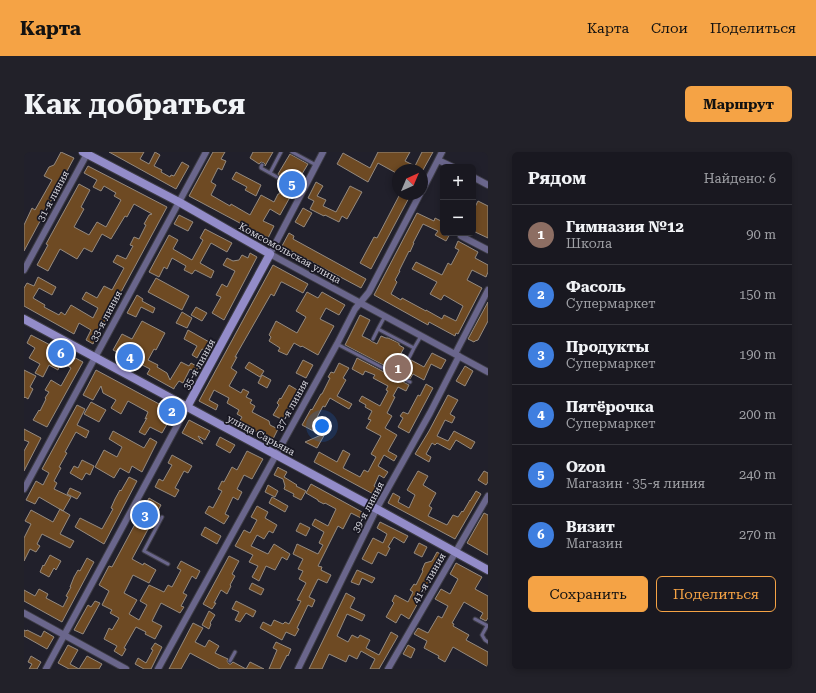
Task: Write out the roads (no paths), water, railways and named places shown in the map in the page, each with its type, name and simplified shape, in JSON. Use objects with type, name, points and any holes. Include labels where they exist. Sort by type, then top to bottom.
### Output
[{"type":"main road","name":"Комсомольская улица","points":[[86,153],[179,202],[270,254]]},
{"type":"main road","name":"35-я линия","points":[[187,407],[270,254]]},
{"type":"main road","name":"улица Сарьяна","points":[[24,319],[377,508],[488,570]]},
{"type":"street","name":"33-я линия","points":[[24,489],[206,152]]},
{"type":"street","name":"35-я линия","points":[[270,254],[323,152]]},
{"type":"street","points":[[428,179],[442,152]]},
{"type":"street","name":"31-я линия","points":[[24,270],[86,153]]},
{"type":"street","points":[[438,160],[447,164]]},
{"type":"street","points":[[476,179],[488,185]]},
{"type":"street","name":"37-я линия","points":[[158,669],[355,310],[368,292],[417,200]]},
{"type":"street","points":[[461,236],[488,250]]},
{"type":"street","name":"Комсомольская улица","points":[[270,254],[488,372]]},
{"type":"street","name":"39-я линия","points":[[298,669],[377,508],[424,426],[488,290]]},
{"type":"street","name":"35-я линия","points":[[46,669],[187,407]]},
{"type":"street","name":"41-я линия","points":[[388,669],[488,496]]},
{"type":"street","points":[[24,612],[126,669]]},
{"type":"lane","points":[[270,173],[281,152]]},
{"type":"lane","points":[[292,152],[316,165]]},
{"type":"lane","points":[[262,165],[261,168],[277,177]]},
{"type":"lane","points":[[295,187],[303,191]]},
{"type":"lane","points":[[372,339],[384,316]]},
{"type":"lane","points":[[378,329],[414,348]]},
{"type":"lane","points":[[409,358],[421,336]]},
{"type":"lane","points":[[337,344],[410,382]]},
{"type":"lane","points":[[162,517],[144,551],[168,564]]},
{"type":"lane","points":[[474,619],[488,626],[482,635],[488,642]]},
{"type":"lane","points":[[230,661],[235,652]]},
{"type":"place","name":"Ozon","points":[[292,184]]},
{"type":"place","name":"Визит","points":[[61,353]]},
{"type":"place","name":"Пятёрочка","points":[[130,357]]},
{"type":"place","name":"Гимназия №12","points":[[398,368]]},
{"type":"place","name":"Фасоль","points":[[172,411]]},
{"type":"place","name":"Продукты","points":[[145,515]]}]
